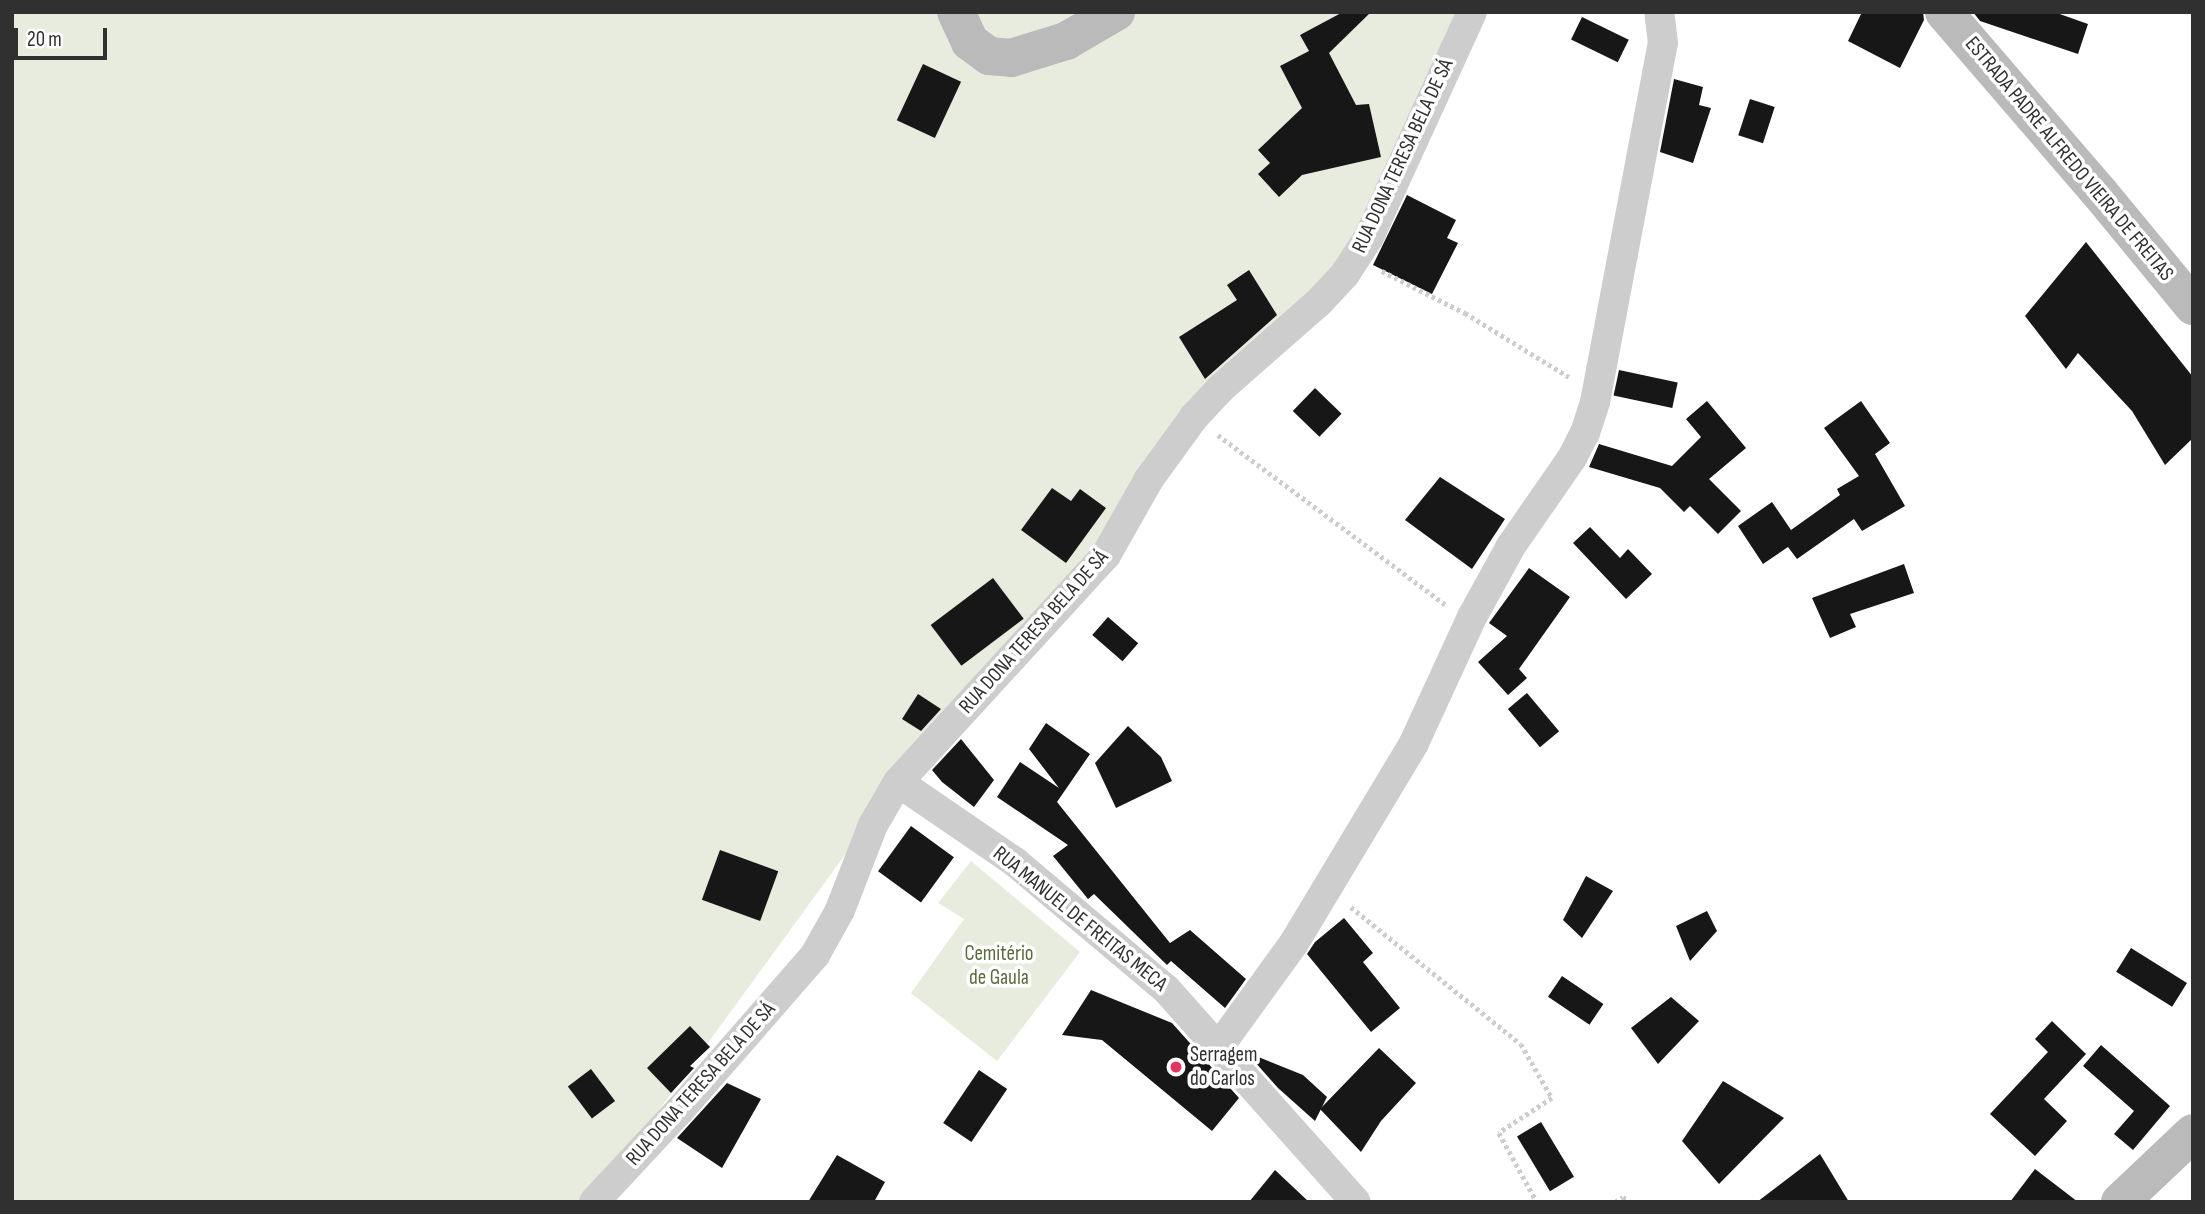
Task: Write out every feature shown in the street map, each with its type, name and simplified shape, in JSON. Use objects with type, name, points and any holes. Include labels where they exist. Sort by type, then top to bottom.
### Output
[{"type":"main road","points":[[956,12],[970,42],[989,56],[1011,58],[1066,41],[1116,12]]},
{"type":"main road","name":"ESTRADA PADRE ALFREDO VIEIRA DE FREITAS","points":[[1944,12],[2193,306]]},
{"type":"main road","points":[[2120,1202],[2193,1133]]},
{"type":"street","name":"RUA DONA TERESA BELA DE SÁ","points":[[594,1202],[679,1111],[815,955],[840,910],[873,825],[898,782],[1106,555],[1149,479],[1194,417],[1220,389],[1320,301],[1356,257],[1369,237],[1472,12]]},
{"type":"street","points":[[1218,1048],[1294,943],[1414,743],[1469,622],[1511,546],[1572,458],[1585,433],[1597,393],[1663,43],[1659,12]]},
{"type":"street","name":"RUA MANUEL DE FREITAS MECA","points":[[898,782],[1016,862],[1166,989],[1356,1202]]},
{"type":"path","points":[[1356,257],[1465,313],[1597,393]]},
{"type":"path","points":[[1194,417],[1469,622]]},
{"type":"path","points":[[1327,887],[1521,1044],[1552,1098],[1499,1133],[1537,1202]]},
{"type":"path","points":[[1615,1202],[1623,1197],[1630,1202]]},
{"type":"green space","points":[[12,12],[1475,12],[1369,237],[898,782],[592,1202],[12,1202]]},
{"type":"green space","name":"Cemitério de Gaula","points":[[971,861],[1080,952],[997,1061],[911,993],[964,919],[938,903]]},
{"type":"building","points":[[1343,12],[1371,12],[1329,53],[1356,105],[1369,104],[1381,157],[1302,175],[1279,197],[1258,174],[1270,163],[1258,150],[1302,108],[1280,66],[1309,51],[1300,35]]},
{"type":"building","points":[[1862,12],[1923,12],[1924,20],[1900,68],[1848,41]]},
{"type":"building","points":[[1973,12],[2054,12],[2088,24],[2078,54],[1980,21]]},
{"type":"building","points":[[1582,17],[1629,40],[1618,62],[1571,39]]},
{"type":"building","points":[[923,64],[961,82],[935,138],[897,120]]},
{"type":"building","points":[[1674,79],[1703,87],[1699,105],[1711,108],[1693,163],[1660,152]]},
{"type":"building","points":[[1750,99],[1775,107],[1763,143],[1738,135]]},
{"type":"building","points":[[1407,195],[1456,220],[1447,238],[1458,243],[1432,294],[1373,265]]},
{"type":"building","points":[[2086,242],[2193,377],[2193,438],[2165,465],[2132,411],[2078,353],[2066,369],[2025,316]]},
{"type":"building","points":[[1249,270],[1277,315],[1205,379],[1179,337],[1237,300],[1227,285]]},
{"type":"building","points":[[1619,370],[1678,382],[1672,408],[1614,395]]},
{"type":"building","points":[[1315,388],[1342,414],[1319,437],[1293,411]]},
{"type":"building","points":[[1707,401],[1746,448],[1709,479],[1741,511],[1718,534],[1690,506],[1684,512],[1660,488],[1589,467],[1599,444],[1672,466],[1701,437],[1686,419]]},
{"type":"building","points":[[1861,401],[1890,443],[1875,454],[1905,506],[1862,531],[1854,519],[1797,559],[1788,547],[1763,564],[1738,526],[1772,502],[1791,530],[1840,495],[1837,489],[1859,476],[1824,428]]},
{"type":"building","points":[[1440,477],[1505,519],[1472,569],[1405,520]]},
{"type":"building","points":[[1052,488],[1071,501],[1080,489],[1106,508],[1066,563],[1021,530]]},
{"type":"building","points":[[1590,527],[1620,558],[1628,549],[1652,574],[1626,599],[1573,543]]},
{"type":"building","points":[[1904,564],[1914,593],[1850,614],[1856,627],[1830,638],[1812,598]]},
{"type":"building","points":[[1529,568],[1570,597],[1519,669],[1527,678],[1508,695],[1478,662],[1507,636],[1489,623]]},
{"type":"building","points":[[993,578],[1024,619],[961,666],[931,625]]},
{"type":"building","points":[[1108,617],[1138,643],[1122,661],[1092,635]]},
{"type":"building","points":[[1527,693],[1559,731],[1540,747],[1508,709]]},
{"type":"building","points":[[918,694],[941,709],[921,731],[902,719]]},
{"type":"building","points":[[1046,723],[1090,754],[1057,802],[1170,943],[1190,930],[1246,979],[1225,1008],[1171,961],[1167,965],[1094,894],[1088,899],[1053,856],[1068,845],[997,797],[1020,762],[1059,788],[1029,749]]},
{"type":"building","points":[[1128,726],[1161,757],[1172,781],[1116,808],[1095,763]]},
{"type":"building","points":[[961,739],[994,780],[974,807],[942,782],[932,770]]},
{"type":"building","points":[[911,826],[954,857],[921,902],[878,871]]},
{"type":"building","points":[[720,850],[778,871],[760,921],[702,900]]},
{"type":"building","points":[[1586,876],[1613,891],[1582,938],[1563,920]]},
{"type":"building","points":[[1707,911],[1717,931],[1690,961],[1676,926]]},
{"type":"building","points":[[1344,918],[1373,953],[1363,962],[1400,1008],[1371,1032],[1307,954],[1315,942]]},
{"type":"building","points":[[2131,948],[2187,983],[2172,1007],[2116,972]]},
{"type":"building","points":[[1562,976],[1603,1004],[1589,1025],[1548,997]]},
{"type":"building","name":"Serragem do Carlos","points":[[1091,990],[1172,1023],[1239,1098],[1212,1131],[1102,1040],[1062,1035]]},
{"type":"building","points":[[1671,997],[1699,1021],[1658,1064],[1631,1028]]},
{"type":"building","points":[[2052,1021],[2086,1054],[2044,1099],[2067,1121],[2035,1156],[1990,1114],[2048,1052],[2035,1039]]},
{"type":"building","points":[[690,1026],[710,1047],[690,1066],[694,1068],[671,1093],[647,1068]]},
{"type":"building","points":[[2101,1045],[2170,1106],[2133,1150],[2114,1134],[2134,1111],[2083,1066]]},
{"type":"building","points":[[1379,1048],[1416,1083],[1381,1121],[1361,1152],[1320,1109]]},
{"type":"building","points":[[1246,1052],[1303,1075],[1327,1097],[1315,1121],[1278,1088]]},
{"type":"building","points":[[591,1069],[615,1101],[592,1118],[568,1086]]},
{"type":"building","points":[[979,1070],[1007,1089],[971,1142],[943,1123]]},
{"type":"building","points":[[1723,1081],[1784,1118],[1719,1184],[1682,1141]]},
{"type":"building","points":[[727,1083],[761,1099],[722,1168],[677,1138]]},
{"type":"building","points":[[1541,1122],[1574,1177],[1550,1191],[1517,1136]]},
{"type":"building","points":[[1820,1154],[1849,1202],[1757,1202]]},
{"type":"building","points":[[837,1155],[885,1182],[874,1202],[808,1202]]},
{"type":"building","points":[[2035,1169],[2078,1202],[2010,1202]]},
{"type":"building","points":[[1275,1170],[1309,1202],[1249,1202]]},
{"type":"place","name":"Serragem do Carlos","points":[[1176,1067]]}]
